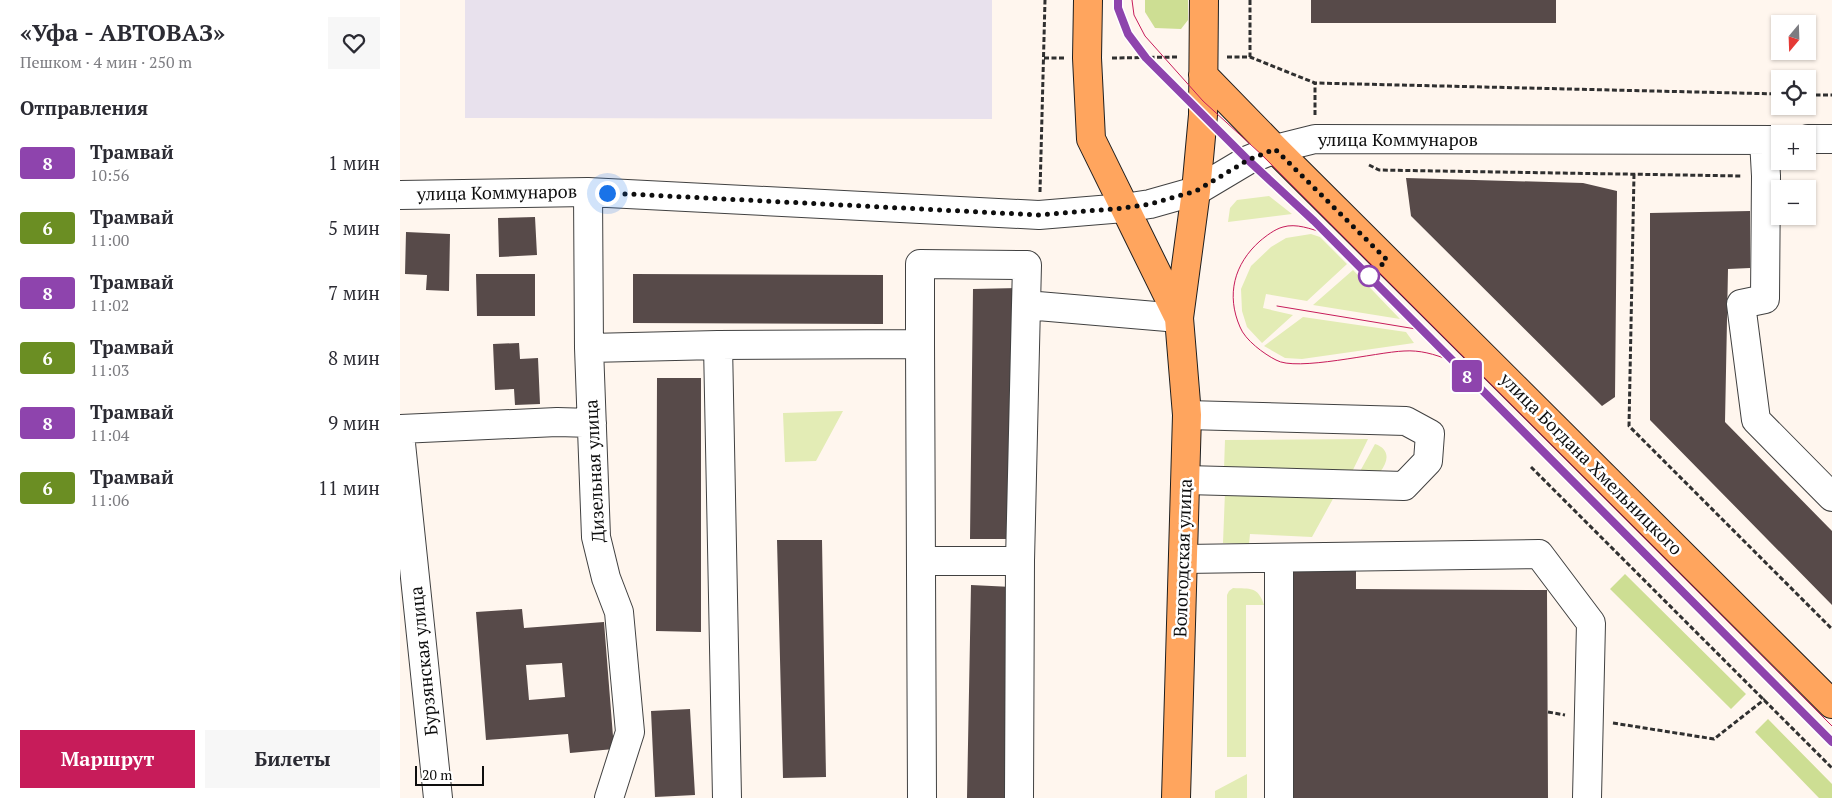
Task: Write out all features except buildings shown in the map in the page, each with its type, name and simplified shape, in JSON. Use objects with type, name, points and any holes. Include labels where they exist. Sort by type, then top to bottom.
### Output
[{"type":"main road","name":"Вологодская улица","points":[[1088,0],[1087,58],[1091,139],[1180,318]]},
{"type":"main road","name":"Вологодская улица","points":[[1176,798],[1187,416],[1180,318],[1196,191],[1203,115],[1204,0]]},
{"type":"main road","name":"улица Богдана Хмельницкого","points":[[1203,66],[1275,149],[1832,704]]},
{"type":"street","name":"улица Коммунаров","points":[[400,195],[588,192],[1039,215],[1150,204],[1196,191],[1248,160],[1275,149],[1315,139],[1771,140]]},
{"type":"street","points":[[1816,139],[1832,139]]},
{"type":"street","points":[[1771,146],[1766,176],[1765,299],[1740,304],[1756,420],[1832,497]]},
{"type":"street","name":"Дизельная улица","points":[[588,192],[590,348],[596,537],[606,578],[619,612],[630,732],[609,798]]},
{"type":"street","points":[[922,798],[920,264],[1027,265],[1020,561],[1018,798]]},
{"type":"street","points":[[1026,305],[1180,318]]},
{"type":"street","points":[[590,348],[920,344]]},
{"type":"street","points":[[718,345],[727,798]]},
{"type":"street","points":[[1186,480],[1404,486],[1428,461],[1430,434],[1406,421],[1187,416]]},
{"type":"street","points":[[400,429],[557,422],[592,423]]},
{"type":"street","name":"Бурзянская улица","points":[[400,434],[438,798]]},
{"type":"street","points":[[1184,559],[1539,554],[1591,623],[1587,798]]},
{"type":"street","points":[[1279,558],[1279,798]]},
{"type":"street","points":[[921,561],[1020,561]]},
{"type":"path","points":[[1039,215],[1045,0]]},
{"type":"path","points":[[1250,0],[1250,57]]},
{"type":"path","points":[[1044,58],[1087,58],[1203,66],[1250,57],[1315,84],[1771,94]]},
{"type":"path","points":[[1816,94],[1832,95]]},
{"type":"path","points":[[1379,170],[1766,176]]},
{"type":"path","points":[[1634,174],[1629,426],[1832,629]]},
{"type":"path","points":[[1531,467],[1832,768]]},
{"type":"path","points":[[1548,712],[1714,739],[1765,699]]},
{"type":"shaded area","points":[[465,0],[992,0],[992,119],[465,118]]},
{"type":"green space","points":[[1145,0],[1188,0],[1188,20],[1181,29],[1155,28],[1145,12]]},
{"type":"green space","points":[[1269,196],[1292,214],[1228,222],[1230,208],[1237,200]]},
{"type":"green space","points":[[1311,234],[1320,237],[1347,264],[1307,301],[1266,294],[1263,308],[1293,315],[1262,343],[1247,327],[1242,311],[1241,289],[1251,266],[1271,247],[1286,238]]},
{"type":"green space","points":[[1353,270],[1400,319],[1313,305]]},
{"type":"green space","points":[[1303,317],[1406,332],[1414,343],[1302,359],[1285,358],[1264,346]]},
{"type":"green space","points":[[843,411],[816,461],[785,462],[783,413]]},
{"type":"green space","points":[[1368,439],[1351,474],[1224,469],[1225,440]]},
{"type":"green space","points":[[1375,444],[1386,452],[1383,468],[1380,472],[1358,475]]},
{"type":"green space","points":[[1225,492],[1334,497],[1312,537],[1250,534],[1249,544],[1223,543]]},
{"type":"green space","points":[[1625,574],[1746,694],[1731,709],[1610,589]]},
{"type":"green space","points":[[1233,588],[1253,590],[1259,594],[1264,605],[1246,605],[1246,757],[1227,757],[1227,595]]},
{"type":"green space","points":[[1768,719],[1832,784],[1832,798],[1819,798],[1755,732]]},
{"type":"green space","points":[[1247,774],[1247,798],[1215,798],[1215,791]]},
{"type":"tram line","points":[[1118,0],[1128,33],[1145,57],[1248,160],[1314,221],[1832,742]]},
{"type":"tram line","name":"8","points":[[1118,0],[1118,8],[1128,34],[1146,58],[1248,160],[1314,221],[1832,742]]},
{"type":"tram line","points":[[1132,0],[1134,15],[1145,36],[1203,101],[1262,155],[1832,726]]},
{"type":"tram line","points":[[1324,233],[1298,226],[1280,228],[1260,241],[1244,260],[1235,281],[1233,292],[1236,315],[1240,327],[1250,342],[1276,360],[1286,363],[1318,363],[1410,351],[1427,353],[1449,360]]},
{"type":"tram line","points":[[1277,306],[1422,330]]},
{"type":"route","points":[[607,193],[1039,215],[1150,204],[1196,191],[1248,160],[1275,149],[1387,260],[1369,276]]}]
